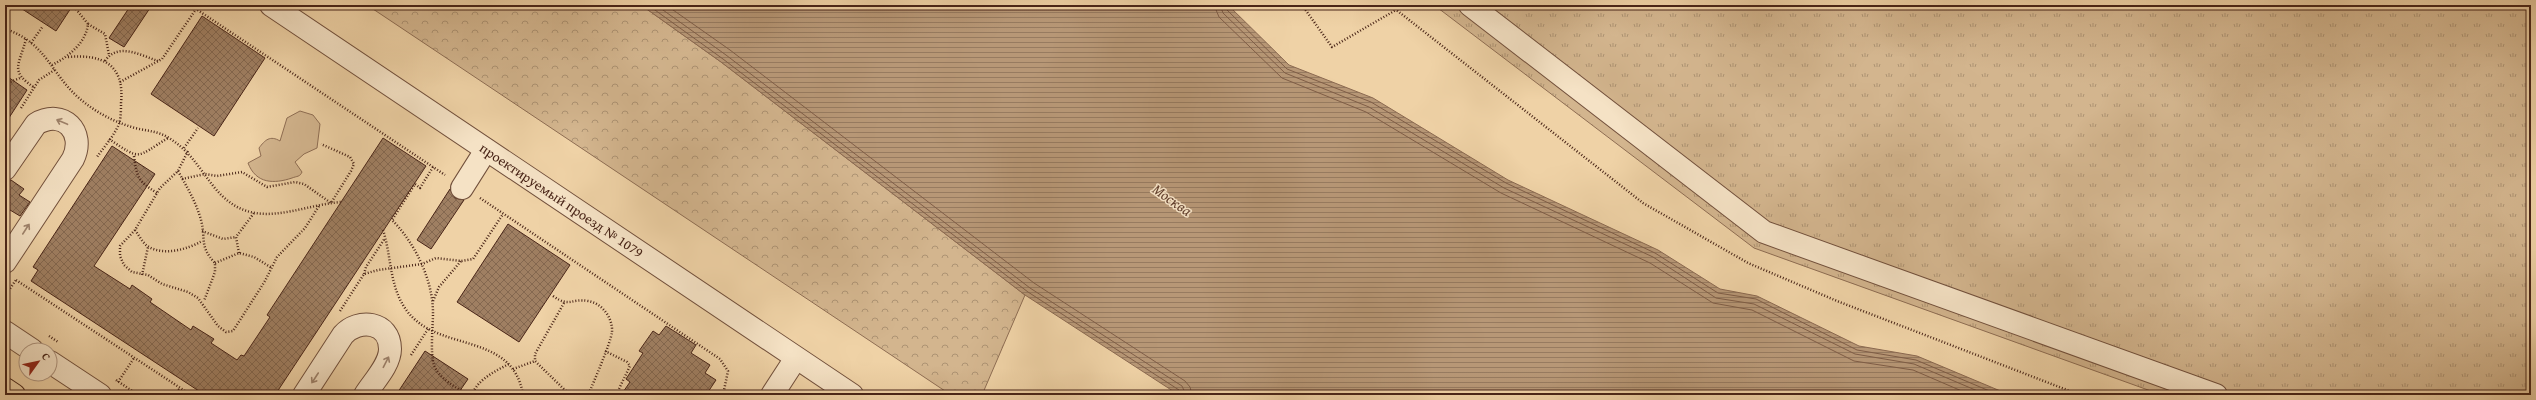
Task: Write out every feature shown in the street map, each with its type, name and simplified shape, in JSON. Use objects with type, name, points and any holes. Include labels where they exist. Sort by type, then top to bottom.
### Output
[{"type":"main road","points":[[5,389],[14,395]]},
{"type":"street","name":"проектируемый проезд № 1079","points":[[271,5],[852,395]]},
{"type":"street","points":[[1470,5],[1764,232],[2216,395]]},
{"type":"street","points":[[5,169],[31,130],[43,120],[58,119],[66,122],[76,135],[78,143],[73,159],[14,272]]},
{"type":"street","points":[[462,188],[486,150]]},
{"type":"street","points":[[304,395],[343,335],[348,329],[363,323],[379,328],[385,333],[390,348],[385,364],[365,395]]},
{"type":"street","points":[[5,332],[20,342]]},
{"type":"street","points":[[772,395],[796,358]]},
{"type":"street","points":[[58,367],[100,395]]},
{"type":"path","points":[[1302,5],[1332,48],[1396,10]]},
{"type":"path","points":[[76,9],[88,24],[106,34],[109,55]]},
{"type":"path","points":[[120,82],[162,59],[196,9]]},
{"type":"path","points":[[68,57],[87,32],[88,24]]},
{"type":"path","points":[[31,43],[43,26]]},
{"type":"path","points":[[5,29],[26,39],[43,52],[77,97],[93,110],[120,123],[155,131],[169,138],[188,151],[220,194],[236,205],[254,213],[288,213],[341,202]]},
{"type":"path","points":[[26,39],[18,72],[20,78],[34,88]]},
{"type":"path","points":[[105,61],[109,55],[119,50],[129,51],[158,61]]},
{"type":"path","points":[[52,65],[68,57],[95,56],[105,61],[123,88],[120,123],[96,159]]},
{"type":"path","points":[[17,115],[39,80],[56,69]]},
{"type":"path","points":[[5,84],[20,78]]},
{"type":"path","points":[[184,148],[198,128]]},
{"type":"path","points":[[109,139],[134,156],[140,155],[169,138]]},
{"type":"path","points":[[321,144],[350,156],[354,164],[331,203]]},
{"type":"path","points":[[188,151],[178,172],[157,193],[135,230],[120,246],[120,256],[124,265],[132,272],[188,292],[198,298],[218,326],[226,332],[233,331],[272,268],[277,257],[305,228],[319,206]]},
{"type":"path","points":[[134,156],[137,175],[141,182],[157,193]]},
{"type":"path","points":[[434,167],[420,188],[416,184],[392,220],[405,233],[422,264],[433,301],[432,331],[434,364],[446,380],[468,395]]},
{"type":"path","points":[[178,172],[202,221],[202,240],[205,253],[215,263],[215,272],[204,301]]},
{"type":"path","points":[[182,179],[205,174],[217,176],[242,172],[267,187],[295,182],[304,184],[331,203]]},
{"type":"path","points":[[202,231],[223,239],[236,237],[254,213]]},
{"type":"path","points":[[390,268],[422,264],[436,258],[461,261],[473,259],[503,214]]},
{"type":"path","points":[[135,230],[148,247],[161,250],[191,248],[202,240]]},
{"type":"path","points":[[383,230],[386,238],[390,268],[397,295],[407,312],[420,324],[432,331],[490,350],[509,364],[513,369],[522,385],[523,395]]},
{"type":"path","points":[[236,237],[239,253]]},
{"type":"path","points":[[364,274],[366,266],[386,238]]},
{"type":"path","points":[[142,275],[148,247]]},
{"type":"path","points":[[215,263],[239,253],[254,257],[272,268]]},
{"type":"path","points":[[433,301],[439,287],[461,261]]},
{"type":"path","points":[[5,296],[9,290],[14,272],[134,358],[191,395]]},
{"type":"path","points":[[5,287],[9,290]]},
{"type":"path","points":[[553,296],[564,303],[588,301],[604,310],[611,321],[612,333],[588,395]]},
{"type":"path","points":[[534,361],[535,354],[564,303]]},
{"type":"path","points":[[605,350],[627,362],[630,366],[616,395]]},
{"type":"path","points":[[118,382],[134,358]]},
{"type":"path","points":[[513,369],[534,361]]},
{"type":"path","points":[[534,361],[570,395]]},
{"type":"path","points":[[472,395],[479,384],[493,372],[509,364]]},
{"type":"path","points":[[175,395],[180,388]]},
{"type":"green space","points":[[367,5],[641,5],[721,62],[1025,295],[982,395],[951,395]]},
{"type":"green space","points":[[1434,5],[2531,5],[2531,395],[2162,395],[1754,248]]},
{"type":"green space","points":[[300,111],[313,115],[320,124],[317,148],[304,154],[295,162],[302,172],[299,176],[279,181],[266,181],[261,179],[251,170],[248,163],[261,156],[259,148],[268,139],[273,138],[280,141],[287,118]]},
{"type":"water","name":"Москва","points":[[641,5],[1228,5],[1289,65],[1373,98],[1508,180],[1658,250],[1720,289],[1757,296],[1859,346],[1917,356],[2010,395],[1179,395],[1025,295],[721,62]]},
{"type":"building","points":[[16,5],[73,5],[56,31]]},
{"type":"building","points":[[131,5],[152,5],[124,47],[109,38]]},
{"type":"building","points":[[202,16],[265,58],[214,136],[151,94]]},
{"type":"building","points":[[5,75],[27,90],[5,124]]},
{"type":"building","points":[[383,138],[426,166],[275,395],[205,395],[31,281],[38,270],[33,267],[112,146],[155,174],[94,266],[130,289],[132,285],[152,299],[150,302],[191,330],[193,326],[214,339],[211,343],[237,360],[241,355],[244,356],[270,317],[267,315]]},
{"type":"building","points":[[11,180],[24,189],[19,195],[30,202],[20,216],[10,210],[5,217],[5,181]]},
{"type":"building","points":[[450,189],[455,198],[464,200],[431,249],[417,240]]},
{"type":"building","points":[[508,224],[570,265],[519,342],[457,302]]},
{"type":"building","points":[[666,326],[696,345],[691,353],[710,365],[705,373],[716,380],[706,395],[621,395],[630,382],[626,379],[643,353],[639,351],[653,331],[659,335]]},
{"type":"building","points":[[425,351],[468,379],[457,395],[396,395]]}]
